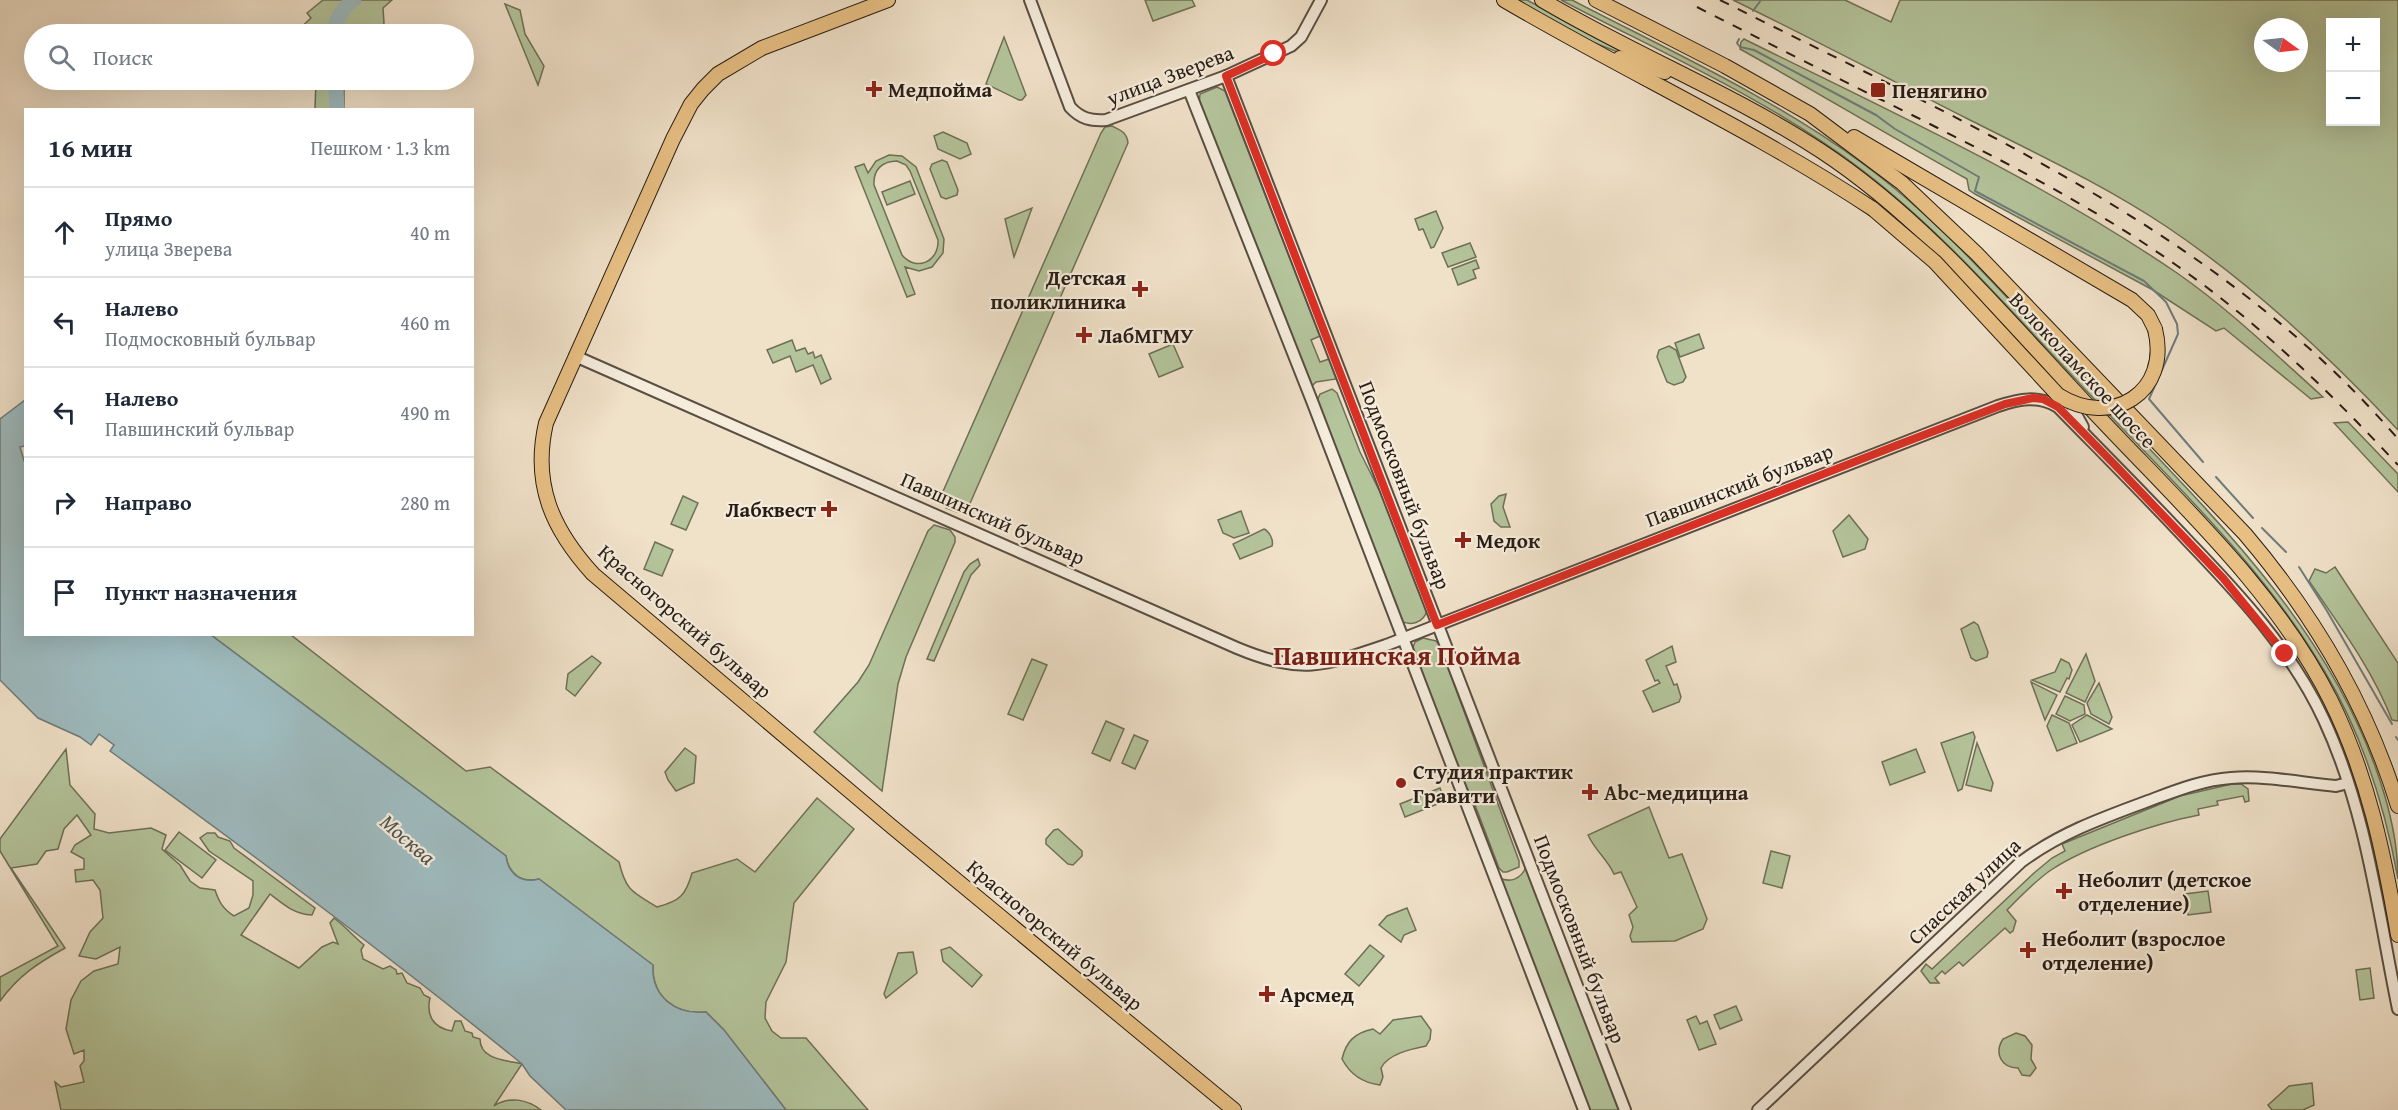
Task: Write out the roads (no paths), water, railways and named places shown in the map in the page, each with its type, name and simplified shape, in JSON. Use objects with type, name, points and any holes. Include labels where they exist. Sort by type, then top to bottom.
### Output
[{"type":"main road","name":"Красногорский бульвар","points":[[888,0],[762,48],[727,68],[703,89],[682,120],[546,423],[541,451],[551,515],[563,538],[587,568],[891,826],[1234,1110]]},
{"type":"main road","points":[[1504,0],[1761,141],[1834,183],[1873,209],[1935,262],[2058,395],[2078,406],[2095,409],[2111,408],[2127,402],[2151,379],[2156,363],[2158,343],[2155,329],[2148,315],[2132,300],[1870,145],[1810,114]]},
{"type":"main road","name":"Волоколамское шоссе","points":[[1542,0],[1821,151],[1886,199],[1978,288],[2227,554],[2291,634],[2314,671],[2341,723],[2366,785],[2385,858],[2398,935]]},
{"type":"main road","name":"Волоколамское шоссе","points":[[1596,0],[1743,75],[1810,114],[1902,183],[1968,245],[2245,534],[2272,566],[2308,614],[2362,709],[2387,770],[2398,806]]},
{"type":"main road","points":[[1583,44],[1706,87]]},
{"type":"street","name":"улица Зверева","points":[[1030,0],[1070,107],[1077,115],[1094,121],[1106,120],[1226,76],[1290,46],[1301,37],[1321,0]]},
{"type":"street","name":"Подмосковный бульвар","points":[[1226,76],[1624,1110]]},
{"type":"street","points":[[1189,90],[1584,1110]]},
{"type":"street","name":"Павшинский бульвар","points":[[575,356],[1259,657],[1298,665],[1327,664],[1403,638],[2005,404],[2033,398],[2043,399],[2058,407],[2090,440]]},
{"type":"street","points":[[2049,364],[2090,440],[2209,563],[2270,634],[2299,675],[2323,717],[2349,783],[2367,850],[2398,1008]]},
{"type":"street","name":"Спасская улица","points":[[1758,1110],[2021,862],[2060,835],[2195,784],[2217,780],[2246,778],[2336,786],[2349,783]]},
{"type":"street","points":[[1770,1110],[1777,1092]]},
{"type":"water","name":"Москва","points":[[24,401],[24,446],[20,447],[24,460],[24,636],[212,636],[506,856],[510,868],[517,876],[527,880],[539,879],[653,965],[656,986],[667,1002],[685,1010],[706,1012],[724,1030],[786,1110],[566,1110],[530,1076],[522,1064],[421,983],[215,827],[110,751],[114,745],[99,734],[91,745],[80,737],[38,718],[0,680],[0,419]]},
{"type":"waterway","points":[[336,24],[346,6],[354,0]]},
{"type":"waterway","points":[[1753,11],[1761,0]]},
{"type":"waterway","points":[[1739,39],[1737,43],[1740,47],[1754,50],[1876,115],[1895,129],[1979,177],[1975,191],[2144,281],[2166,302],[2177,324],[2178,334],[2149,399],[2203,462]]},
{"type":"waterway","points":[[336,90],[337,108]]},
{"type":"waterway","points":[[2216,477],[2253,518]]},
{"type":"waterway","points":[[2262,528],[2286,552]]},
{"type":"waterway","points":[[2299,567],[2392,724]]},
{"type":"railway","points":[[1720,0],[1993,137],[2082,186],[2168,240],[2250,299],[2327,365],[2398,439]]},
{"type":"railway","points":[[1697,7],[2016,168],[2145,244],[2206,287],[2264,334],[2346,411],[2398,465]]},
{"type":"place","name":"Медпойма","points":[[874,89]]},
{"type":"place","name":"Пенягино","points":[[1878,90]]},
{"type":"place","name":"Детская поликлиника","points":[[1140,289]]},
{"type":"place","name":"ЛабМГМУ","points":[[1084,335]]},
{"type":"place","name":"Лабквест","points":[[829,509]]},
{"type":"place","name":"Медок","points":[[1463,540]]},
{"type":"place","name":"Студия практик Гравити","points":[[1401,783]]},
{"type":"place","name":"Abc-медицина","points":[[1590,792]]},
{"type":"place","name":"Неболит (детское отделение)","points":[[2064,891]]},
{"type":"place","name":"Неболит (взрослое отделение)","points":[[2028,950]]},
{"type":"place","name":"Арсмед","points":[[1267,994]]},
{"type":"district","name":"Павшинская Пойма","points":[[1397,655]]}]
